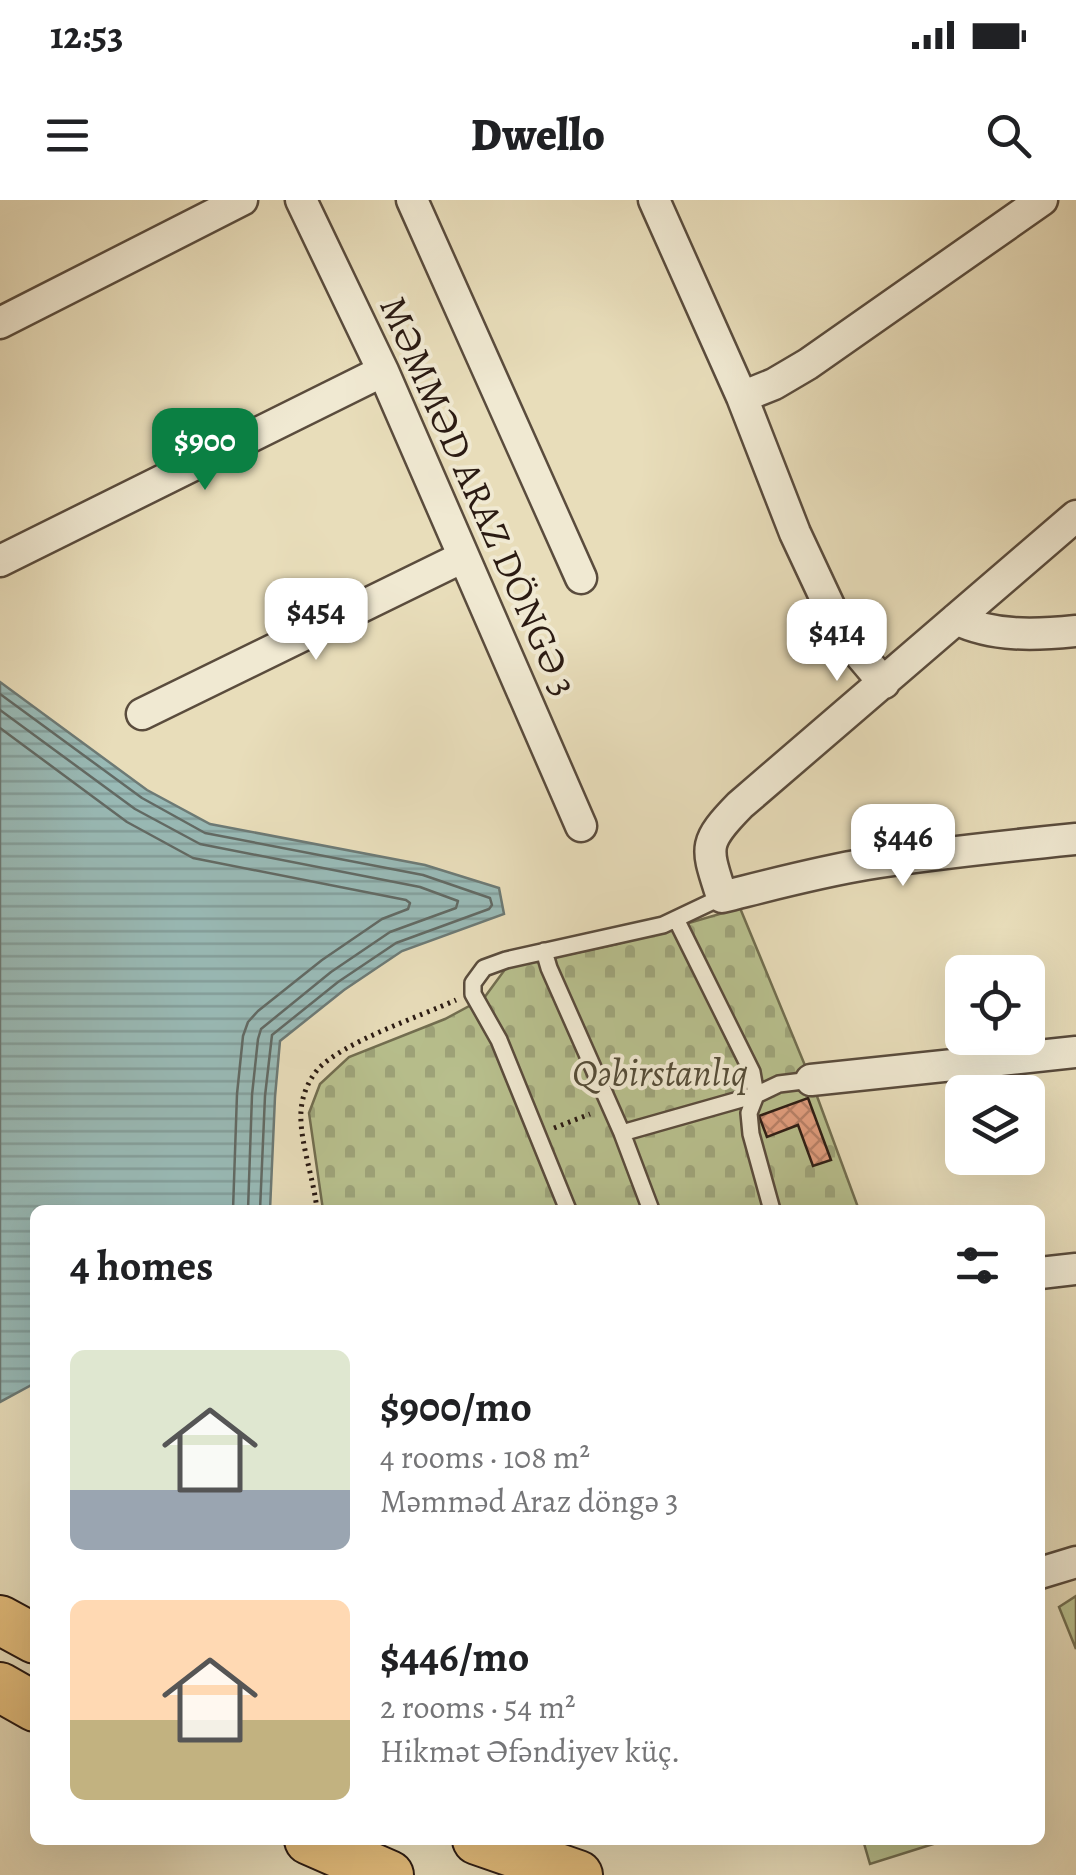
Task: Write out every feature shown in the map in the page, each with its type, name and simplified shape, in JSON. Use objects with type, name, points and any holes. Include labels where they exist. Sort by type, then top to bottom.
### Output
[{"type":"highway","points":[[0,1620],[30,1635]]},
{"type":"highway","points":[[0,1686],[30,1703]]},
{"type":"highway","points":[[321,1845],[390,1875]]},
{"type":"highway","points":[[492,1845],[578,1875]]},
{"type":"street","points":[[0,323],[242,200]]},
{"type":"street","name":"MƏMMƏD ARAZ DÖNGƏ 3","points":[[301,200],[384,370],[580,826]]},
{"type":"street","points":[[412,200],[581,578]]},
{"type":"street","points":[[655,200],[742,397],[795,534],[832,612],[856,650],[884,683]]},
{"type":"street","points":[[742,397],[808,364],[1042,200]]},
{"type":"street","points":[[0,561],[384,370]]},
{"type":"street","points":[[1076,516],[740,805],[710,844],[722,897],[865,864],[1076,839]]},
{"type":"street","points":[[142,714],[463,558]]},
{"type":"street","points":[[956,619],[975,628],[1004,633],[1076,631]]},
{"type":"street","points":[[811,1080],[1076,1052]]},
{"type":"street","points":[[1045,1272],[1076,1269]]},
{"type":"street","points":[[1045,1571],[1076,1562]]},
{"type":"lane","points":[[566,1205],[499,1040],[472,994],[473,984],[484,968],[506,960],[663,924],[722,897]]},
{"type":"lane","points":[[676,919],[752,1072],[756,1095],[748,1113],[771,1205]]},
{"type":"lane","points":[[544,952],[649,1205]]},
{"type":"lane","points":[[622,1133],[756,1095],[780,1084],[811,1080]]},
{"type":"path","points":[[316,1205],[300,1115],[303,1092],[318,1069],[339,1053],[472,994]]},
{"type":"path","points":[[537,1134],[610,1107]]},
{"type":"green space","name":"Qəbirstanlıq","points":[[740,908],[857,1205],[322,1205],[309,1113],[320,1084],[349,1057],[445,1019],[484,998],[506,968],[617,944]]},
{"type":"green space","points":[[1076,1596],[1076,1649],[1059,1607]]},
{"type":"green space","points":[[864,1845],[930,1845],[870,1864]]},
{"type":"water","points":[[0,682],[147,790],[210,824],[425,865],[499,888],[504,914],[402,951],[344,990],[280,1041],[270,1205],[30,1205],[30,1386],[0,1402]]},
{"type":"building","points":[[808,1098],[831,1160],[813,1166],[798,1125],[767,1137],[759,1116]]}]
